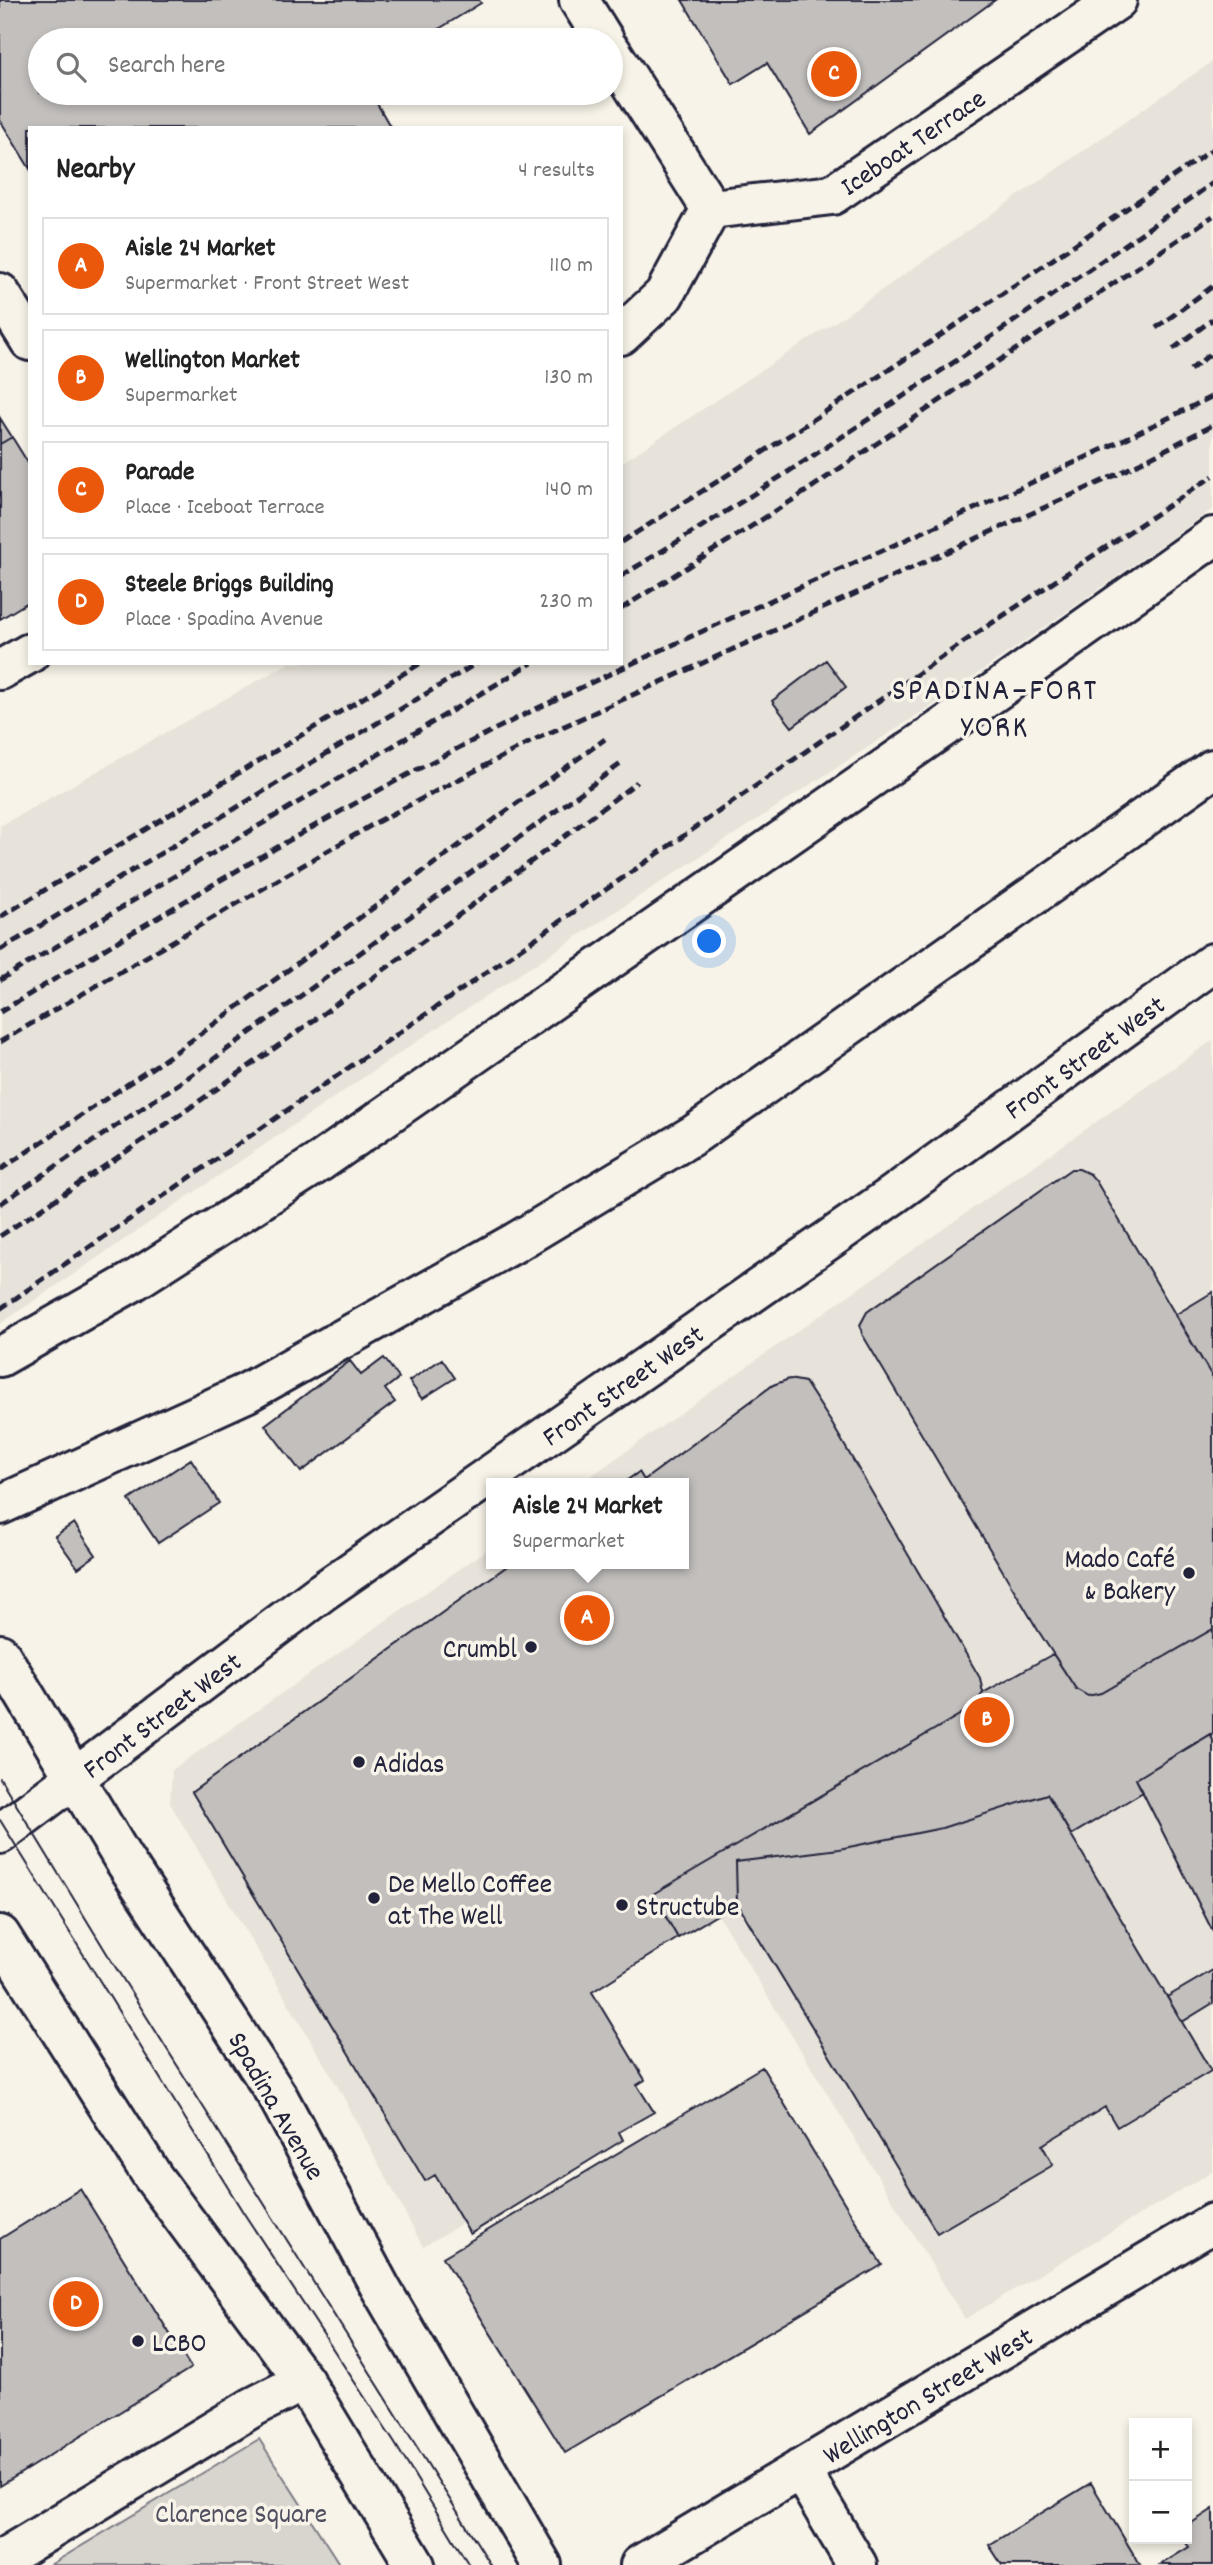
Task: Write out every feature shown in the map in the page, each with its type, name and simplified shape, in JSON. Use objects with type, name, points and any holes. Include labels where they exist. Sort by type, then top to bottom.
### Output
[{"type":"main road","points":[[579,0],[596,28]]},
{"type":"main road","name":"Iceboat Terrace","points":[[711,209],[832,195],[1118,0]]},
{"type":"main road","points":[[623,70],[711,209],[664,295],[623,333]]},
{"type":"main road","points":[[0,293],[28,338]]},
{"type":"main road","points":[[0,1357],[132,1282],[321,1161],[1213,537]]},
{"type":"main road","points":[[0,670],[28,654]]},
{"type":"main road","points":[[2,1499],[246,1393],[516,1242],[695,1134],[1213,768]]},
{"type":"main road","name":"Front Street West","points":[[0,1834],[322,1592],[893,1195],[1213,963]]},
{"type":"main road","name":"Spadina Avenue","points":[[0,1654],[122,1857],[278,2096],[380,2287],[542,2565]]},
{"type":"main road","points":[[0,1935],[153,2177],[303,2381],[415,2565]]},
{"type":"main road","name":"Wellington Street West","points":[[662,2560],[800,2469],[1213,2223]]},
{"type":"main road","points":[[0,2560],[253,2407],[303,2381]]},
{"type":"main road","points":[[800,2469],[857,2565]]},
{"type":"shaded area","points":[[1213,61],[1213,509],[942,699],[425,1036],[0,1324],[0,826],[285,665],[623,665],[623,462],[844,316]]},
{"type":"shaded area","points":[[1213,1040],[1213,2171],[965,2319],[718,1915],[575,2003],[638,2115],[423,2247],[338,2087],[170,1803],[172,1770],[486,1550],[486,1569],[689,1569],[689,1478],[588,1478]]},
{"type":"green space","name":"Clarence Square","points":[[259,2439],[340,2565],[50,2565]]},
{"type":"building","points":[[0,0],[479,0],[481,3],[440,28],[28,28],[28,105],[378,105],[390,126],[28,126],[28,166],[0,120]]},
{"type":"building","points":[[682,0],[995,0],[810,134],[767,63],[733,84]]},
{"type":"building","points":[[682,0],[995,0],[810,134],[767,63],[733,84]]},
{"type":"building","points":[[0,418],[12,437],[0,444]]},
{"type":"building","points":[[12,437],[28,463],[28,602],[0,619],[0,444]]},
{"type":"building","points":[[826,660],[846,687],[792,727],[772,701]]},
{"type":"building","points":[[1071,1169],[1090,1174],[1096,1181],[1213,1378],[1213,1629],[1101,1693],[1088,1696],[1076,1689],[1039,1632],[862,1334],[860,1325],[867,1312]]},
{"type":"building","points":[[1213,1292],[1213,1378],[1175,1315]]},
{"type":"building","points":[[384,1358],[399,1378],[385,1389],[395,1402],[301,1472],[265,1425],[350,1361],[361,1375]]},
{"type":"building","points":[[442,1359],[455,1378],[422,1399],[409,1381]]},
{"type":"building","points":[[789,1379],[805,1382],[980,1678],[983,1693],[973,1707],[653,1894],[678,1938],[592,1992],[645,2080],[637,2085],[654,2112],[619,2132],[623,2140],[470,2234],[435,2175],[425,2181],[192,1792],[503,1569],[689,1569],[689,1478],[647,1478],[773,1385]]},
{"type":"building","points":[[191,1459],[219,1503],[158,1543],[129,1500]]},
{"type":"building","points":[[639,1472],[643,1478],[630,1478]]},
{"type":"building","points":[[74,1523],[96,1555],[78,1568],[55,1536]]},
{"type":"building","points":[[1213,1629],[1213,1733],[1136,1779],[1143,1792],[1071,1835],[1047,1794],[942,1828],[839,1849],[736,1862],[737,1903],[678,1938],[653,1894],[973,1707],[983,1693],[1053,1654],[1076,1689],[1088,1696],[1101,1693]]},
{"type":"building","points":[[1210,1734],[1213,1740],[1213,1932],[1136,1779]]},
{"type":"building","points":[[1047,1794],[1211,2071],[1117,2127],[1105,2107],[1042,2145],[1053,2165],[937,2233],[737,1903],[736,1862],[839,1849],[942,1828]]},
{"type":"building","points":[[1213,1970],[1213,2003],[1182,2022],[1167,1997]]},
{"type":"building","points":[[762,2067],[882,2265],[565,2453],[443,2257]]},
{"type":"building","points":[[80,2189],[191,2368],[0,2486],[0,2239]]},
{"type":"building","points":[[1091,2483],[1140,2565],[1002,2565],[989,2545]]},
{"type":"building","points":[[1213,2509],[1213,2565],[1160,2565],[1189,2547],[1187,2544],[1192,2544],[1192,2523]]},
{"type":"tram line","points":[[0,1778],[111,1960],[491,2565]]},
{"type":"tram line","points":[[0,1820],[243,2212],[394,2442],[469,2565]]},
{"type":"railway","points":[[623,541],[920,349],[1213,149]]},
{"type":"railway","points":[[623,575],[846,434],[1213,183]]},
{"type":"railway","points":[[623,608],[799,496],[1213,216]]},
{"type":"railway","points":[[1156,328],[1213,286]]},
{"type":"railway","points":[[1173,349],[1213,319]]},
{"type":"railway","points":[[1190,370],[1213,352]]},
{"type":"railway","points":[[0,1012],[265,854],[467,744],[620,669],[1045,477],[1213,396]]},
{"type":"railway","points":[[0,1042],[377,822],[538,738],[1118,474],[1213,425]]},
{"type":"railway","points":[[0,1309],[968,639],[1213,476]]},
{"type":"railway","points":[[0,917],[418,665]]},
{"type":"railway","points":[[0,950],[474,665]]},
{"type":"railway","points":[[0,980],[529,665]]},
{"type":"railway","points":[[0,1170],[177,1051],[605,739]]},
{"type":"railway","points":[[0,1204],[193,1074],[622,763]]},
{"type":"railway","points":[[0,1236],[162,1127],[322,1014],[637,782]]},
{"type":"place","name":"Parade","points":[[834,74]]},
{"type":"place","name":"Mado Café & Bakery","points":[[1189,1573]]},
{"type":"place","name":"Aisle 24 Market","points":[[587,1618]]},
{"type":"place","name":"Crumbl","points":[[531,1647]]},
{"type":"place","name":"Wellington Market","points":[[987,1720]]},
{"type":"place","name":"Adidas","points":[[359,1762]]},
{"type":"place","name":"De Mello Coffee at The Well","points":[[374,1898]]},
{"type":"place","name":"Structube","points":[[622,1905]]},
{"type":"place","name":"Steele Briggs Building","points":[[76,2304]]},
{"type":"place","name":"LCBO","points":[[138,2341]]},
{"type":"district","name":"SPADINA–FORT YORK","points":[[995,706]]}]
